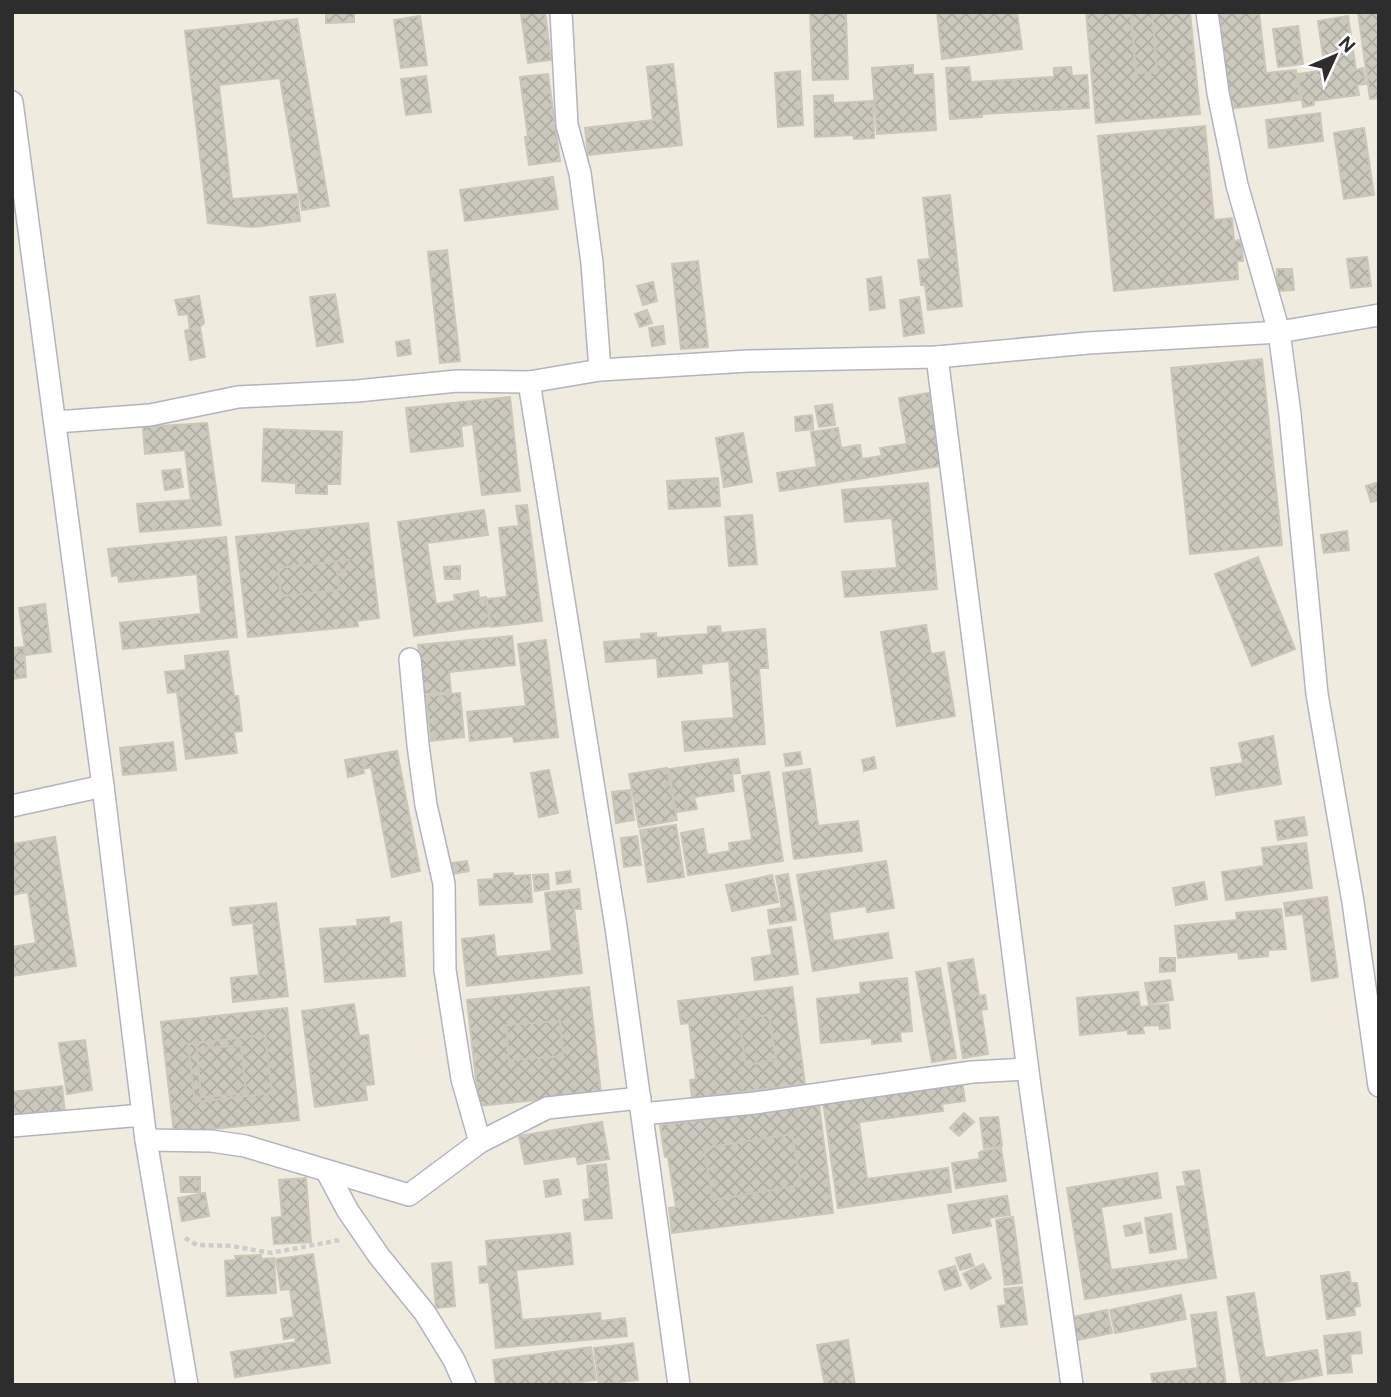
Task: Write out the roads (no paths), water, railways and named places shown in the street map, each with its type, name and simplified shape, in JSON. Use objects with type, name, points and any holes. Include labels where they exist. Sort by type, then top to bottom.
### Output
[{"type":"street","points":[[561,12],[567,125],[580,173],[592,263],[600,370]]},
{"type":"street","points":[[1207,12],[1218,93],[1237,185],[1279,332],[1290,414],[1317,694],[1353,902],[1379,1086]]},
{"type":"street","points":[[12,102],[103,786],[146,1140],[187,1385]]},
{"type":"street","points":[[56,422],[150,415],[238,397],[357,391],[457,381],[529,382],[600,370],[748,361],[937,357],[1088,343],[1279,332],[1379,316]]},
{"type":"street","points":[[937,357],[1027,1069],[1072,1385]]},
{"type":"street","points":[[529,382],[614,914],[679,1385]]},
{"type":"street","points":[[410,659],[426,805],[444,884],[446,970],[462,1079],[480,1142]]},
{"type":"street","points":[[12,806],[103,786]]},
{"type":"street","points":[[146,1140],[211,1140],[244,1146],[409,1195],[480,1142],[547,1108],[755,1103],[972,1072],[1027,1069]]},
{"type":"street","points":[[12,1126],[143,1115]]},
{"type":"street","points":[[327,1172],[365,1236],[425,1313],[454,1360],[465,1385]]}]
